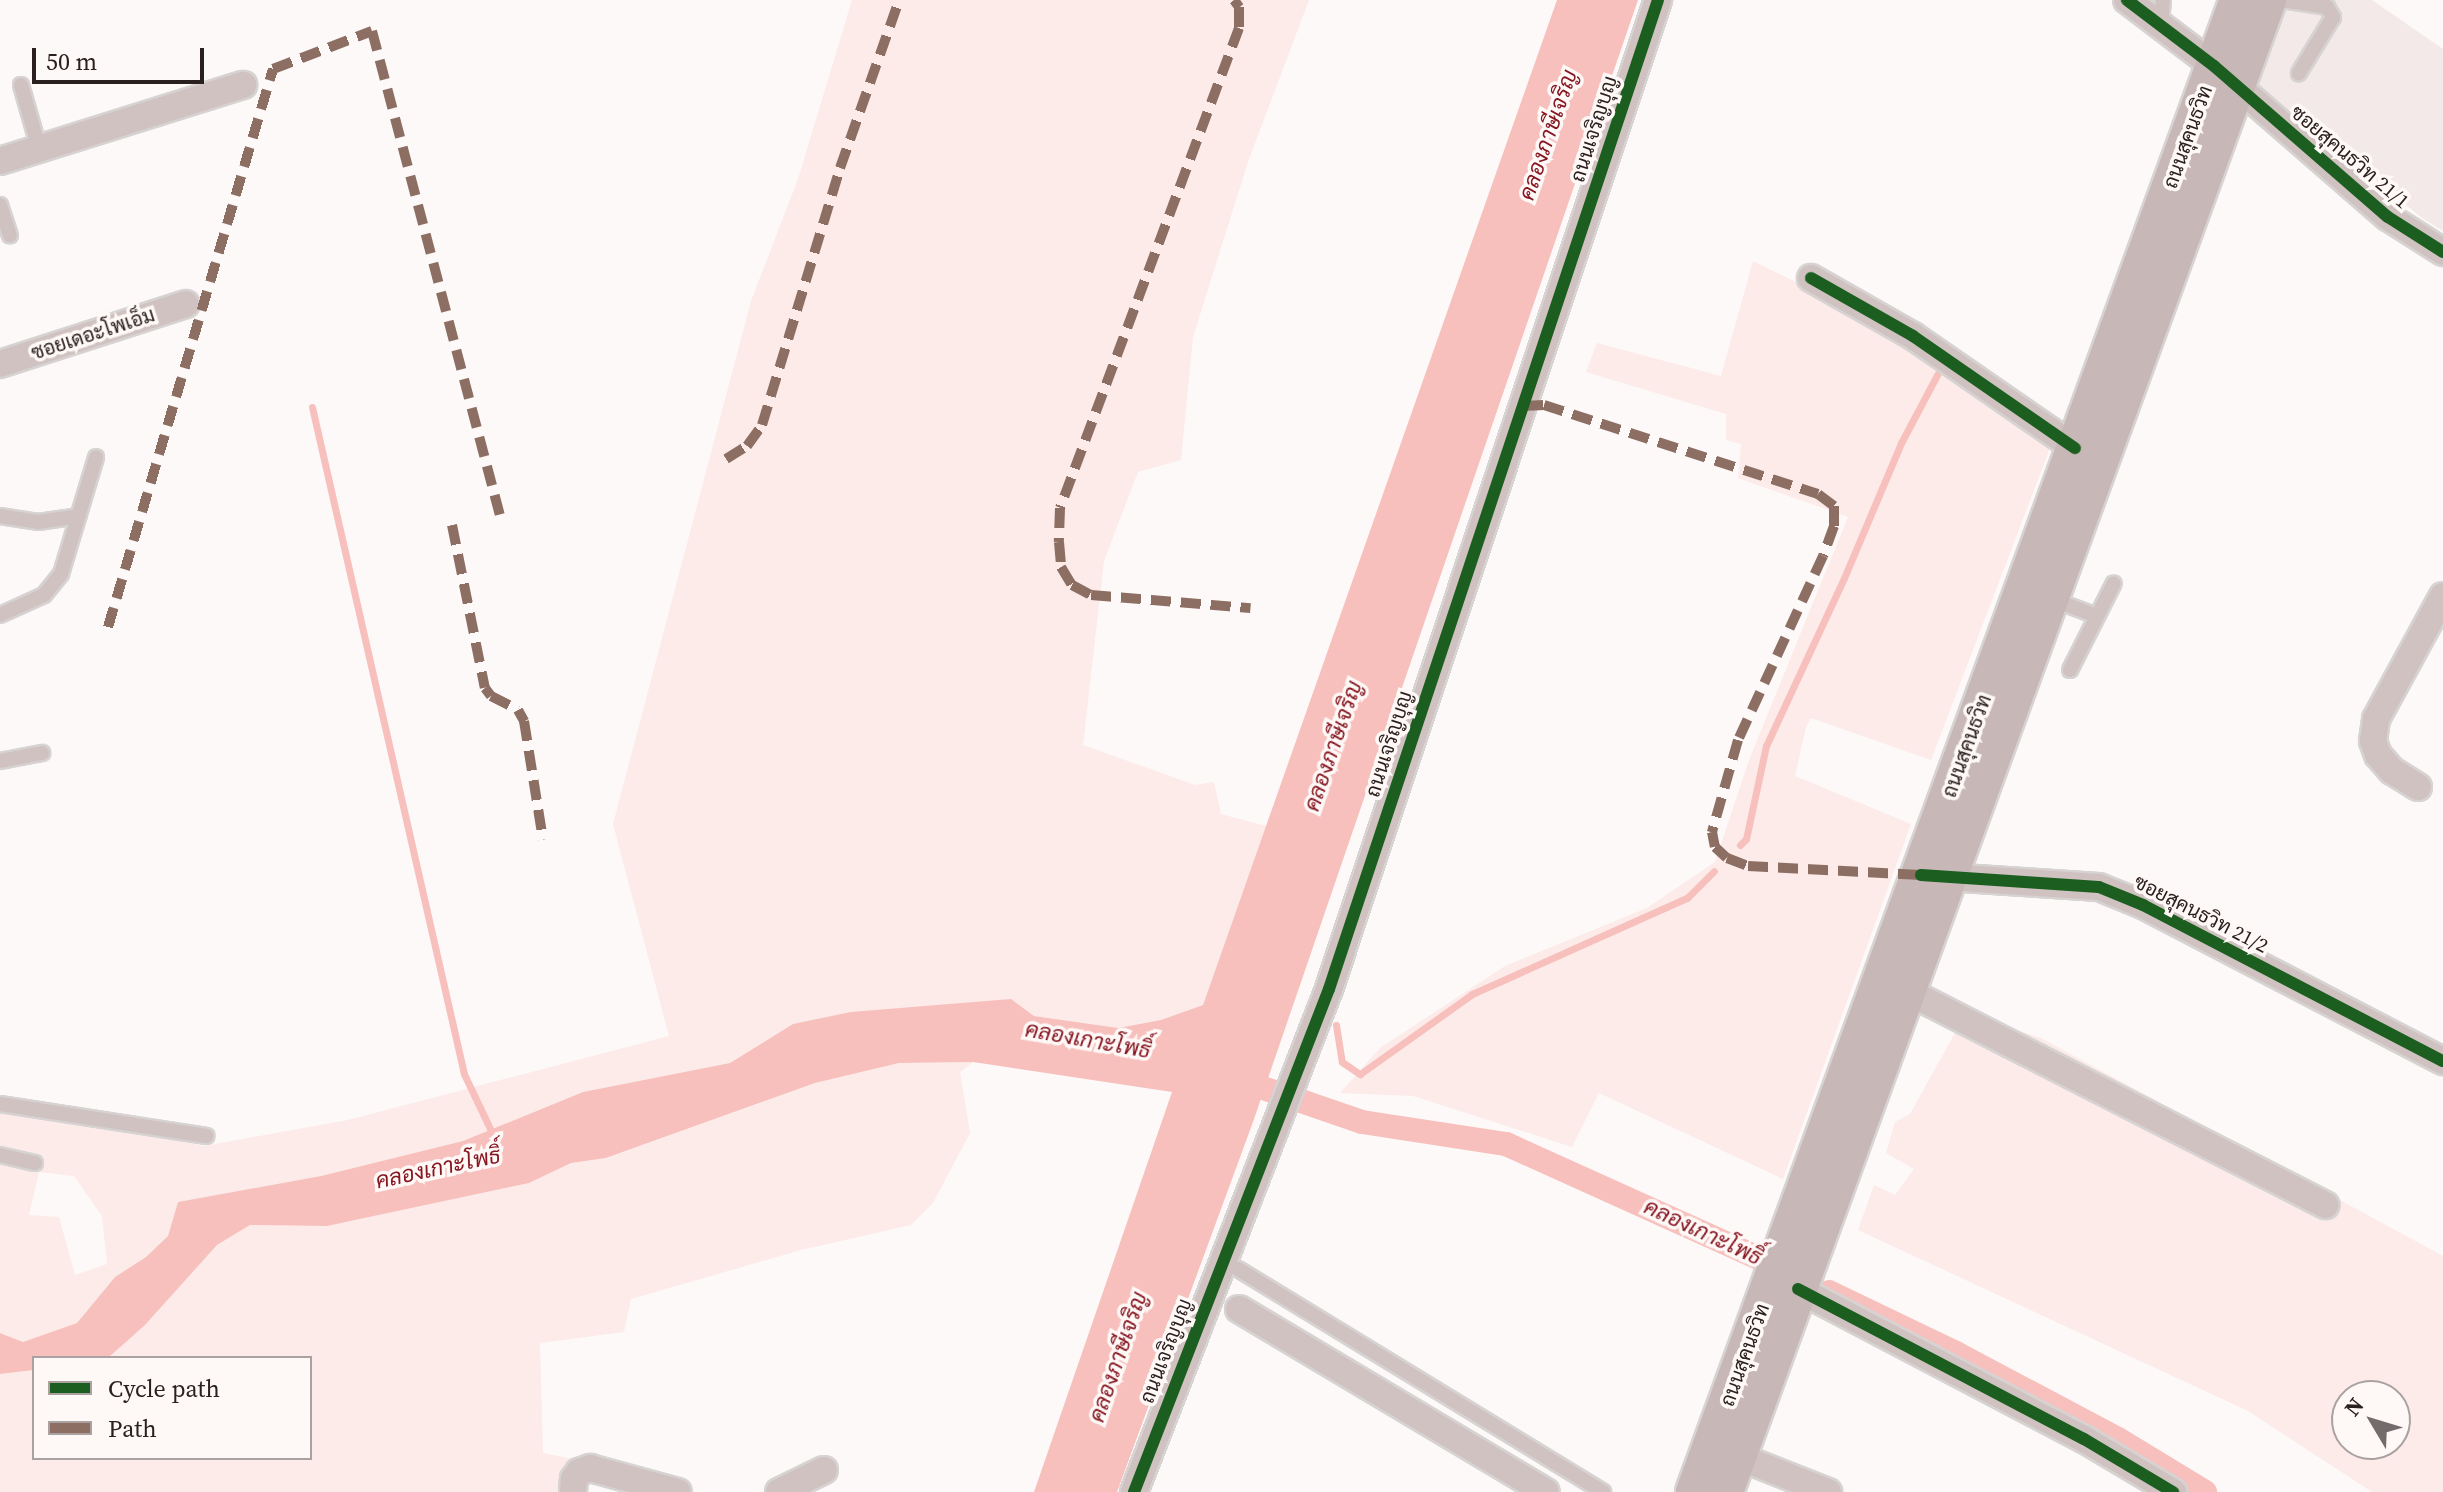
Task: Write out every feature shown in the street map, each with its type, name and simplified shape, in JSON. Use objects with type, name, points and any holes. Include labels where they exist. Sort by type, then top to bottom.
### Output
[{"type":"main road","name":"ถนนสุคนธวิท","points":[[1695,1492],[1935,876],[2049,598],[2224,76],[2239,0]]},
{"type":"main road","name":"ถนนสุคนธวิท","points":[[1724,1492],[1907,991],[1935,876],[2075,448],[2224,76],[2267,0]]},
{"type":"street","name":"ถนนเจริญบุญ","points":[[1134,1492],[1329,989],[1658,0]]},
{"type":"street","name":"ซอยสุคนธวิท 21/1","points":[[2127,0],[2162,13],[2224,76],[2388,217],[2443,252]]},
{"type":"street","points":[[0,161],[243,85]]},
{"type":"street","points":[[1811,278],[1913,336],[2075,448]]},
{"type":"street","name":"ซอยเดอะโพเอ็ม","points":[[0,364],[186,304]]},
{"type":"street","points":[[2418,787],[2392,771],[2378,755],[2373,741],[2376,719],[2443,596]]},
{"type":"street","name":"ซอยสุคนธวิท 21/2","points":[[1935,876],[2099,887],[2143,905],[2443,1061]]},
{"type":"street","points":[[1907,991],[2325,1205]]},
{"type":"street","points":[[1798,1289],[2084,1439],[2173,1492]]},
{"type":"street","points":[[1239,1309],[1546,1492]]},
{"type":"street","points":[[1737,1456],[1828,1492]]},
{"type":"street","points":[[573,1492],[579,1472],[590,1468],[678,1492]]},
{"type":"street","points":[[779,1492],[824,1470]]},
{"type":"lane","points":[[2282,0],[2327,7],[2333,17],[2299,73]]},
{"type":"lane","points":[[21,85],[39,148]]},
{"type":"lane","points":[[0,205],[10,235]]},
{"type":"lane","points":[[0,615],[44,595],[61,574],[96,457]]},
{"type":"lane","points":[[0,516],[38,522],[79,516]]},
{"type":"lane","points":[[2070,670],[2114,583]]},
{"type":"lane","points":[[2049,598],[2097,616]]},
{"type":"lane","points":[[0,761],[42,753]]},
{"type":"lane","points":[[0,1104],[207,1136]]},
{"type":"lane","points":[[0,1155],[35,1163]]},
{"type":"lane","points":[[1238,1269],[1603,1492]]},
{"type":"shaded area","points":[[852,0],[1309,0],[1248,162],[1193,337],[1181,460],[1138,472],[1104,561],[1083,745],[1195,785],[1214,782],[1221,814],[1266,826],[1203,1005],[1161,1020],[1118,1028],[1034,1016],[1011,999],[793,1024],[730,1063],[583,1092],[463,1141],[321,1176],[178,1202],[168,1236],[146,1257],[115,1277],[77,1323],[23,1342],[0,1333],[0,1104],[204,1146],[348,1120],[669,1036],[613,824],[751,301],[798,179]],"holes":[[[39,1172],[74,1176],[102,1216],[107,1264],[75,1275],[59,1217],[29,1215]]]},
{"type":"shaded area","points":[[2282,0],[2372,0],[2443,49],[2443,231],[2422,218],[2253,81]]},
{"type":"shaded area","points":[[1753,261],[1828,298],[1922,353],[2052,443],[1931,760],[1811,718],[1806,727],[1795,776],[1911,824],[1783,1179],[1599,1093],[1572,1147],[1413,1096],[1340,1093],[1380,1048],[1505,966],[1647,908],[1715,862],[1749,760],[1848,517],[1738,478],[1741,444],[1726,440],[1726,414],[1586,372],[1597,343],[1721,376]]},
{"type":"shaded area","points":[[1966,1013],[2041,1038],[2443,1256],[2443,1492],[2372,1492],[2248,1411],[1858,1230],[1874,1185],[1895,1195],[1914,1169],[1886,1153],[1895,1122],[1910,1114]]},
{"type":"shaded area","points":[[973,1062],[960,1072],[970,1133],[933,1203],[911,1225],[801,1250],[631,1299],[624,1332],[540,1343],[543,1453],[572,1459],[570,1492],[0,1492],[0,1374],[32,1370],[32,1460],[312,1460],[312,1356],[110,1356],[145,1325],[217,1245],[250,1225],[327,1226],[529,1183],[571,1163],[607,1158],[815,1083],[899,1063]]},
{"type":"water","name":"คลองภาษีเจริญ","points":[[1557,0],[1638,0],[1253,1122],[1117,1492],[1034,1492],[1172,1092],[973,1062],[899,1063],[815,1083],[606,1158],[571,1163],[529,1183],[327,1226],[250,1225],[217,1245],[145,1325],[110,1356],[32,1356],[32,1370],[0,1374],[0,1333],[23,1342],[77,1323],[115,1277],[146,1257],[168,1236],[178,1202],[321,1176],[463,1141],[583,1092],[730,1063],[793,1024],[851,1012],[1011,999],[1034,1016],[1118,1028],[1161,1020],[1203,1005]]},
{"type":"waterway","points":[[1740,845],[1746,839],[1766,746],[1844,578],[1901,443],[1938,373]]},
{"type":"waterway","points":[[312,407],[464,1074],[494,1137]]},
{"type":"waterway","points":[[1336,1025],[1342,1062],[1360,1074],[1472,994],[1687,898],[1714,871]]},
{"type":"waterway","name":"คลองเกาะโพธิ์","points":[[1234,1078],[1362,1122],[1506,1144],[1789,1272]]},
{"type":"waterway","name":"คลองเกาะโพธิ์","points":[[1829,1292],[1956,1353],[2118,1439],[2205,1492]]},
{"type":"marked path","points":[[726,459],[747,446],[762,425],[840,168],[899,0]]},
{"type":"marked path","points":[[1234,0],[1239,7],[1239,28],[1060,508],[1059,542],[1061,567],[1072,585],[1091,595],[1250,608]]},
{"type":"marked path","points":[[108,627],[273,69],[372,31],[500,514]]},
{"type":"marked path","points":[[1523,406],[1544,405],[1818,494],[1834,506],[1834,526],[1823,556],[1738,740],[1712,832],[1715,847],[1727,858],[1748,866],[1921,875]]},
{"type":"marked path","points":[[452,525],[485,688],[491,696],[518,710],[524,721],[543,839]]},
{"type":"cycle path","points":[[1134,1492],[1329,989],[1658,0]]},
{"type":"cycle path","points":[[2127,0],[2214,66],[2388,217],[2443,252]]},
{"type":"cycle path","points":[[1811,278],[1913,336],[2075,448]]},
{"type":"cycle path","points":[[1921,875],[2099,887],[2143,905],[2443,1061]]},
{"type":"cycle path","points":[[1798,1289],[2084,1439],[2173,1492]]}]
